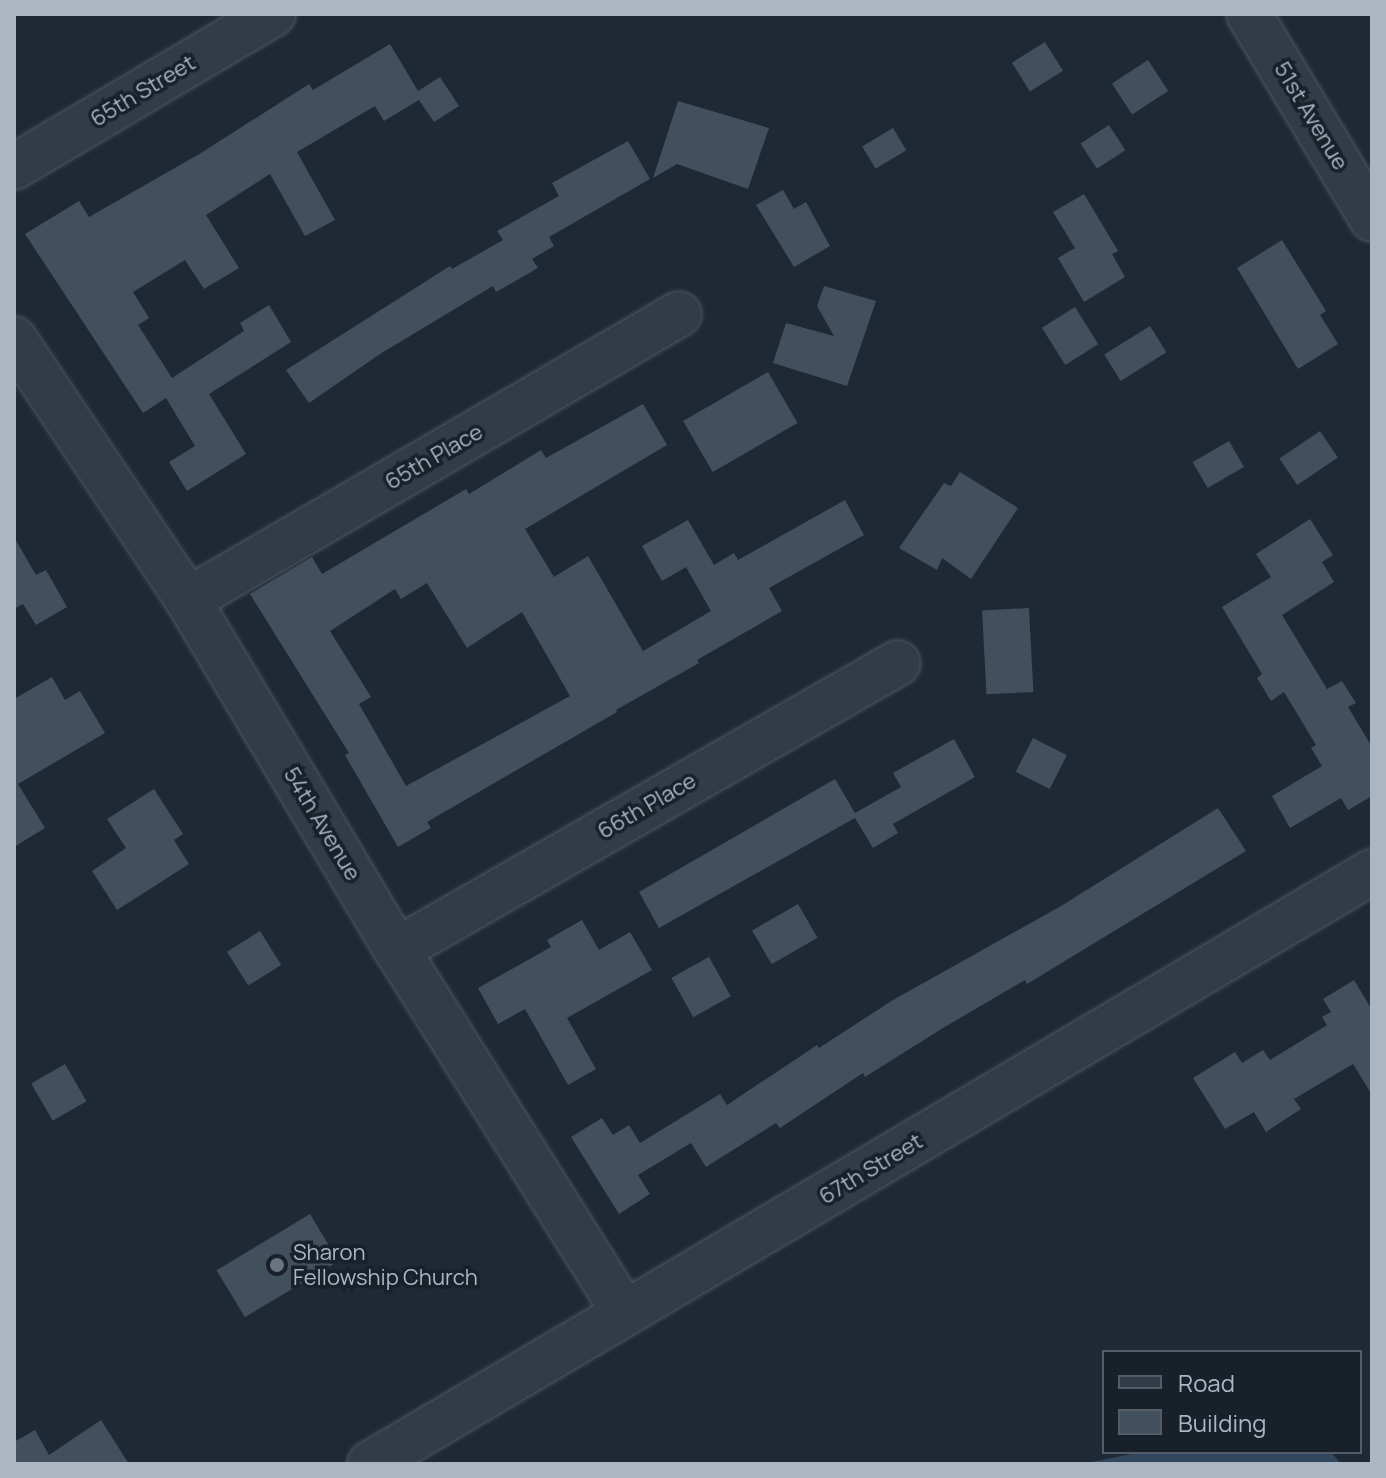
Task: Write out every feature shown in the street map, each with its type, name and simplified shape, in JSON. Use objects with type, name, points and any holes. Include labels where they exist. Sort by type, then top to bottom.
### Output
[{"type":"street","name":"65th Street","points":[[14,167],[273,14]]},
{"type":"street","name":"51st Avenue","points":[[1249,14],[1372,219]]},
{"type":"street","name":"65th Place","points":[[188,600],[679,314]]},
{"type":"street","name":"54th Avenue","points":[[14,339],[188,600],[397,950],[624,1312]]},
{"type":"street","name":"66th Place","points":[[397,950],[898,663]]},
{"type":"street","name":"67th Street","points":[[370,1464],[1372,872]]},
{"type":"water","points":[[1131,1454],[1333,1454],[1341,1464],[1082,1464]]},
{"type":"building","points":[[1045,42],[1063,71],[1030,92],[1012,63]]},
{"type":"building","points":[[390,44],[418,91],[440,77],[459,106],[434,122],[419,100],[384,121],[375,106],[297,152],[335,220],[305,236],[270,174],[206,215],[239,268],[204,289],[185,260],[133,292],[149,318],[138,325],[172,378],[244,331],[240,323],[269,305],[291,342],[209,394],[246,454],[187,491],[169,462],[195,446],[166,398],[143,413],[25,234],[79,201],[89,217],[201,153],[309,84],[313,90]]},
{"type":"building","points":[[1148,60],[1168,91],[1132,114],[1112,83]]},
{"type":"building","points":[[678,101],[769,128],[748,189],[677,164],[653,178]]},
{"type":"building","points":[[1109,125],[1125,150],[1097,169],[1080,144]]},
{"type":"building","points":[[893,128],[906,150],[876,169],[862,147]]},
{"type":"building","points":[[628,141],[650,179],[549,237],[554,246],[532,259],[538,268],[496,292],[493,286],[380,354],[309,403],[286,370],[450,266],[452,269],[503,240],[497,231],[559,196],[552,183]]},
{"type":"building","points":[[783,190],[794,209],[806,202],[830,246],[794,267],[756,205]]},
{"type":"building","points":[[1084,194],[1118,251],[1112,254],[1125,277],[1084,302],[1058,258],[1075,248],[1053,212]]},
{"type":"building","points":[[1282,240],[1326,311],[1320,315],[1338,344],[1298,369],[1237,268]]},
{"type":"building","points":[[824,286],[876,301],[847,386],[773,363],[786,323],[834,336],[817,306]]},
{"type":"building","points":[[1075,307],[1098,344],[1065,365],[1042,328]]},
{"type":"building","points":[[1150,326],[1166,352],[1121,381],[1104,355]]},
{"type":"building","points":[[768,372],[798,423],[713,472],[683,421]]},
{"type":"building","points":[[643,404],[667,445],[525,529],[554,577],[588,556],[643,651],[711,611],[686,567],[662,581],[642,546],[688,520],[714,565],[734,553],[738,560],[845,500],[864,535],[769,588],[782,611],[697,660],[699,663],[617,712],[427,822],[431,828],[398,847],[345,755],[349,753],[250,594],[312,557],[322,574],[466,489],[469,494],[541,450],[546,458]],"holes":[[[427,583],[467,648],[522,612],[570,696],[406,786],[359,704],[371,697],[330,631],[395,589],[401,599]]]},
{"type":"building","points":[[1320,431],[1338,458],[1297,485],[1279,458]]},
{"type":"building","points":[[1229,441],[1244,467],[1208,488],[1193,462]]},
{"type":"building","points":[[960,472],[1018,508],[971,579],[942,558],[937,570],[899,548],[944,483],[951,486]]},
{"type":"building","points":[[1310,519],[1333,555],[1322,562],[1334,582],[1282,615],[1327,689],[1342,681],[1356,703],[1348,707],[1372,747],[1372,796],[1348,810],[1341,798],[1290,828],[1272,796],[1322,766],[1311,748],[1316,745],[1284,692],[1271,701],[1257,678],[1262,674],[1222,607],[1271,577],[1256,554]]},
{"type":"building","points":[[14,537],[36,575],[46,570],[67,607],[36,625],[23,604],[14,609]]},
{"type":"building","points":[[1029,608],[1033,692],[986,694],[982,610]]},
{"type":"building","points":[[52,677],[65,700],[80,691],[105,733],[18,784],[45,828],[14,847],[14,699]]},
{"type":"building","points":[[1033,738],[1067,755],[1050,789],[1016,772]]},
{"type":"building","points":[[954,739],[975,777],[893,824],[898,833],[873,848],[855,818],[659,928],[639,892],[835,779],[855,813],[901,787],[893,773]]},
{"type":"building","points":[[154,789],[183,834],[174,840],[189,864],[117,910],[92,871],[126,848],[107,819]]},
{"type":"building","points":[[1218,808],[1246,851],[1027,984],[1025,980],[865,1077],[863,1073],[780,1128],[776,1123],[706,1167],[691,1143],[638,1175],[650,1194],[619,1214],[571,1137],[602,1118],[613,1135],[629,1125],[640,1143],[720,1094],[727,1105],[817,1045],[819,1048],[893,1000],[1061,906]]},
{"type":"building","points":[[798,904],[817,938],[772,964],[752,931]]},
{"type":"building","points":[[582,920],[599,950],[630,932],[652,970],[567,1018],[596,1069],[568,1085],[525,1009],[498,1024],[478,988],[551,947],[547,940]]},
{"type":"building","points":[[260,931],[281,965],[248,986],[227,952]]},
{"type":"building","points":[[709,957],[731,996],[693,1017],[671,978]]},
{"type":"building","points":[[1354,980],[1372,1010],[1372,1095],[1353,1064],[1294,1099],[1301,1109],[1266,1132],[1254,1112],[1225,1129],[1193,1078],[1235,1052],[1242,1063],[1263,1050],[1270,1060],[1327,1025],[1322,1017],[1331,1012],[1323,999]]},
{"type":"building","points":[[65,1064],[86,1101],[53,1121],[31,1084]]},
{"type":"building","name":"Sharon Fellowship Church","points":[[310,1214],[338,1261],[245,1317],[217,1270]]},
{"type":"building","points":[[101,1420],[129,1464],[14,1464],[14,1442],[35,1430],[49,1455]]},
{"type":"place","name":"Sharon Fellowship Church","points":[[277,1265]]}]
